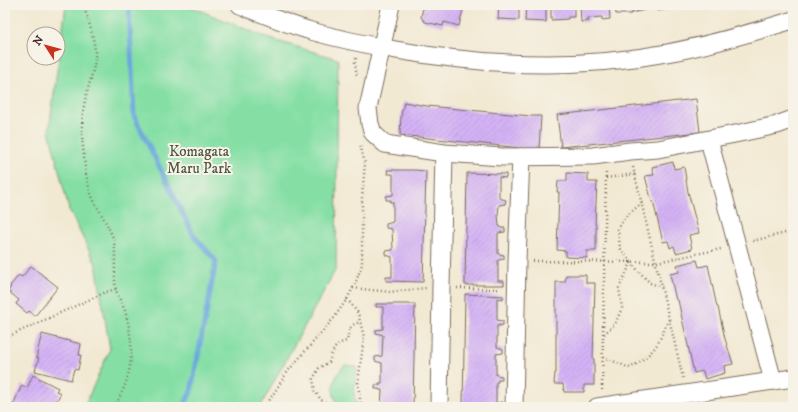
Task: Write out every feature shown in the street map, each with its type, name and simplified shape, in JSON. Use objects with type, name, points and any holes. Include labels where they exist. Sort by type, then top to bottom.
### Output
[{"type":"street","points":[[240,5],[312,31],[382,48],[425,56],[505,64],[585,63],[666,53],[706,45],[793,20]]},
{"type":"street","points":[[391,5],[368,108],[373,133],[385,144],[444,153],[502,157],[593,156],[709,140],[777,125],[793,119]]},
{"type":"street","points":[[709,140],[773,382]]},
{"type":"street","points":[[439,407],[444,153]]},
{"type":"street","points":[[514,407],[521,157]]},
{"type":"street","points":[[600,407],[793,378]]},
{"type":"path","points":[[83,5],[95,52],[93,76],[82,114],[83,153],[87,184],[94,202],[114,239],[116,289],[126,313],[131,338],[132,357],[130,371],[121,396],[114,407]]},
{"type":"path","points":[[355,62],[358,83]]},
{"type":"path","points":[[265,407],[288,371],[334,318],[356,282],[362,264],[362,196],[365,164],[359,142]]},
{"type":"path","points":[[630,151],[687,394]]},
{"type":"path","points":[[600,407],[603,357],[606,155]]},
{"type":"path","points":[[606,178],[635,174]]},
{"type":"path","points":[[642,203],[625,217],[618,229],[620,248],[631,263],[650,283],[662,287]]},
{"type":"path","points":[[517,261],[657,262],[793,231]]},
{"type":"path","points":[[603,335],[615,324],[622,308],[619,288],[631,263]]},
{"type":"path","points":[[5,338],[106,292],[116,289]]},
{"type":"path","points":[[347,299],[358,313],[364,337],[358,383],[361,407]]},
{"type":"path","points":[[603,357],[630,368],[646,358],[660,339],[664,326],[670,318]]},
{"type":"path","points":[[337,407],[320,400],[315,391],[313,378],[319,368],[329,362],[333,350],[342,342],[347,341],[349,329],[353,324],[360,322]]},
{"type":"green space","name":"Komagata Maru Park","points":[[66,5],[187,5],[270,39],[338,59],[336,269],[260,407],[84,407],[110,349],[96,264],[69,210],[49,130],[58,66],[66,66],[66,26],[63,26]]},
{"type":"green space","points":[[345,365],[357,367],[354,394],[357,406],[340,406],[334,396],[333,390],[335,379],[337,374]]},
{"type":"building","points":[[427,5],[464,5],[459,26],[444,22],[443,26],[425,22],[421,17],[423,8],[426,9]]},
{"type":"building","points":[[499,5],[519,5],[519,20],[498,19]]},
{"type":"building","points":[[526,5],[546,5],[546,22],[525,21]]},
{"type":"building","points":[[551,5],[574,5],[574,17],[568,17],[568,19],[551,20]]},
{"type":"building","points":[[580,5],[609,5],[610,19],[602,20],[602,17],[588,18],[589,21],[581,22]]},
{"type":"building","points":[[615,5],[644,5],[645,10],[631,14],[616,14]]},
{"type":"building","points":[[651,5],[675,5],[676,8],[657,11],[656,8],[651,9]]},
{"type":"building","points":[[696,99],[700,132],[561,147],[557,115]]},
{"type":"building","points":[[404,102],[427,106],[541,116],[539,150],[400,135],[401,116]]},
{"type":"building","points":[[673,162],[674,169],[684,167],[688,192],[699,233],[689,235],[692,249],[676,253],[674,246],[670,248],[668,241],[663,242],[645,176],[654,175],[652,167]]},
{"type":"building","points":[[387,170],[426,171],[423,282],[386,281],[386,277],[392,277],[392,257],[386,255],[386,251],[393,250],[392,229],[386,228],[386,224],[393,222],[393,202],[390,202],[391,200],[386,200],[386,196],[393,195],[393,174],[388,174]]},
{"type":"building","points":[[467,173],[506,174],[506,178],[499,177],[499,198],[506,200],[505,204],[499,205],[498,215],[499,226],[501,228],[505,228],[505,232],[498,233],[498,254],[504,255],[504,259],[498,260],[498,281],[504,281],[504,285],[465,285]]},
{"type":"building","points":[[567,173],[588,174],[588,182],[597,182],[595,225],[596,251],[587,251],[587,258],[566,257],[566,251],[557,250],[558,181],[567,181]]},
{"type":"building","points":[[697,260],[699,267],[708,265],[725,339],[733,364],[724,366],[725,373],[705,379],[703,371],[694,373],[678,300],[676,300],[670,274],[679,272],[677,265]]},
{"type":"building","points":[[31,266],[58,287],[35,316],[29,311],[27,313],[16,304],[19,300],[8,291],[19,275],[22,277]]},
{"type":"building","points":[[566,275],[586,275],[586,283],[595,283],[593,359],[594,385],[584,385],[584,392],[564,392],[563,384],[554,384],[556,373],[556,282],[565,282]]},
{"type":"building","points":[[465,294],[503,296],[503,299],[497,298],[497,320],[503,321],[503,325],[497,326],[497,347],[503,349],[503,353],[496,354],[496,375],[502,376],[502,380],[498,380],[498,382],[496,382],[496,403],[502,402],[502,406],[463,406]]},
{"type":"building","points":[[376,304],[415,304],[413,407],[381,407],[382,390],[375,389],[375,385],[380,385],[379,383],[382,383],[382,363],[375,361],[375,357],[382,356],[383,335],[376,333],[376,330],[383,329],[383,307],[376,307]]},
{"type":"building","points":[[42,334],[81,344],[79,355],[81,355],[78,370],[74,369],[71,380],[35,371],[39,358],[37,358],[37,353]]},
{"type":"building","points":[[33,375],[58,388],[56,391],[61,393],[53,407],[16,407],[13,405],[22,385],[27,388]]},
{"type":"waterway","points":[[129,5],[134,116],[194,236],[216,261],[191,392],[183,407]]}]
